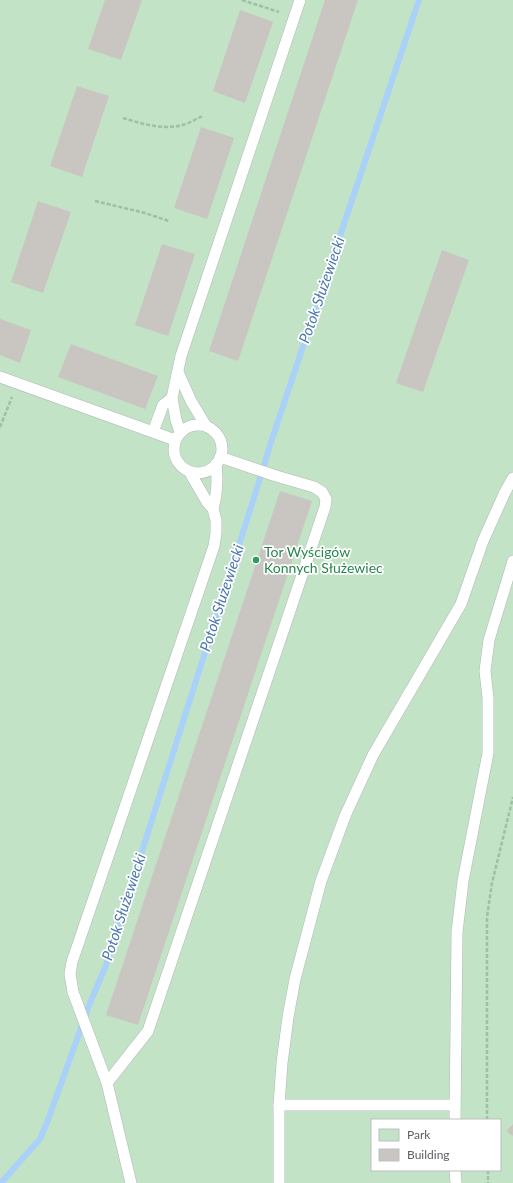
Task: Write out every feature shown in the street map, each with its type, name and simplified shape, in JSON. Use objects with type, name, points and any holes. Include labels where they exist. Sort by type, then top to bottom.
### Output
[{"type":"lane","points":[[178,436],[172,398],[181,356],[300,0]]},
{"type":"lane","points":[[178,372],[191,401],[206,426]]},
{"type":"lane","points":[[0,377],[153,432],[178,436]]},
{"type":"lane","points":[[153,432],[163,405],[172,398]]},
{"type":"lane","points":[[213,509],[218,481],[218,461],[222,450],[221,443],[218,435],[206,426],[199,424],[184,428],[178,436],[173,448],[177,462],[182,468],[196,473],[204,472],[211,469],[218,461]]},
{"type":"lane","points":[[107,1084],[148,1032],[325,506],[326,499],[322,492],[314,487],[251,468],[218,461]]},
{"type":"lane","points":[[131,1183],[107,1084],[73,992],[70,974],[72,962],[214,546],[216,520],[213,509],[207,502],[189,471]]},
{"type":"lane","points":[[279,1183],[279,1105],[282,1063],[288,1017],[295,979],[321,881],[346,816],[373,755],[461,604],[483,541],[505,492],[513,478]]},
{"type":"lane","points":[[455,1119],[457,932],[463,881],[488,753],[488,698],[485,671],[489,640],[513,561]]},
{"type":"lane","points":[[279,1105],[455,1105]]},
{"type":"lane","points":[[455,1171],[456,1183]]},
{"type":"path","points":[[242,0],[295,17]]},
{"type":"path","points":[[123,118],[158,127],[168,127],[186,124],[203,116]]},
{"type":"path","points":[[95,201],[145,213],[169,221]]},
{"type":"path","points":[[0,427],[17,384]]},
{"type":"path","points":[[487,1119],[487,917],[492,883],[513,797]]},
{"type":"path","points":[[488,1171],[488,1183]]},
{"type":"green space","name":"Tor Wyścigów Konnych Służewiec","points":[[0,0],[513,0],[513,1183],[0,1183]]},
{"type":"building","points":[[105,0],[142,0],[121,60],[88,49]]},
{"type":"building","points":[[325,0],[358,0],[238,361],[209,351]]},
{"type":"building","points":[[240,10],[273,22],[245,103],[213,91]]},
{"type":"building","points":[[77,86],[109,96],[82,177],[50,166]]},
{"type":"building","points":[[201,127],[234,138],[207,219],[174,208]]},
{"type":"building","points":[[38,201],[71,212],[43,293],[11,282]]},
{"type":"building","points":[[162,244],[195,254],[168,336],[135,325]]},
{"type":"building","points":[[442,250],[469,260],[423,392],[396,383]]},
{"type":"building","points":[[0,319],[31,330],[20,363],[0,355]]},
{"type":"building","points":[[71,344],[158,376],[145,409],[58,377]]},
{"type":"building","points":[[280,491],[312,501],[138,1025],[106,1015]]},
{"type":"building","points":[[513,1124],[513,1136],[507,1132]]},
{"type":"waterway","name":"Potok Służewiecki","points":[[1,1183],[40,1139],[90,1003],[105,968],[271,442],[419,0]]},
{"type":"place","name":"Tor Wyścigów Konnych Służewiec","points":[[256,560]]}]
